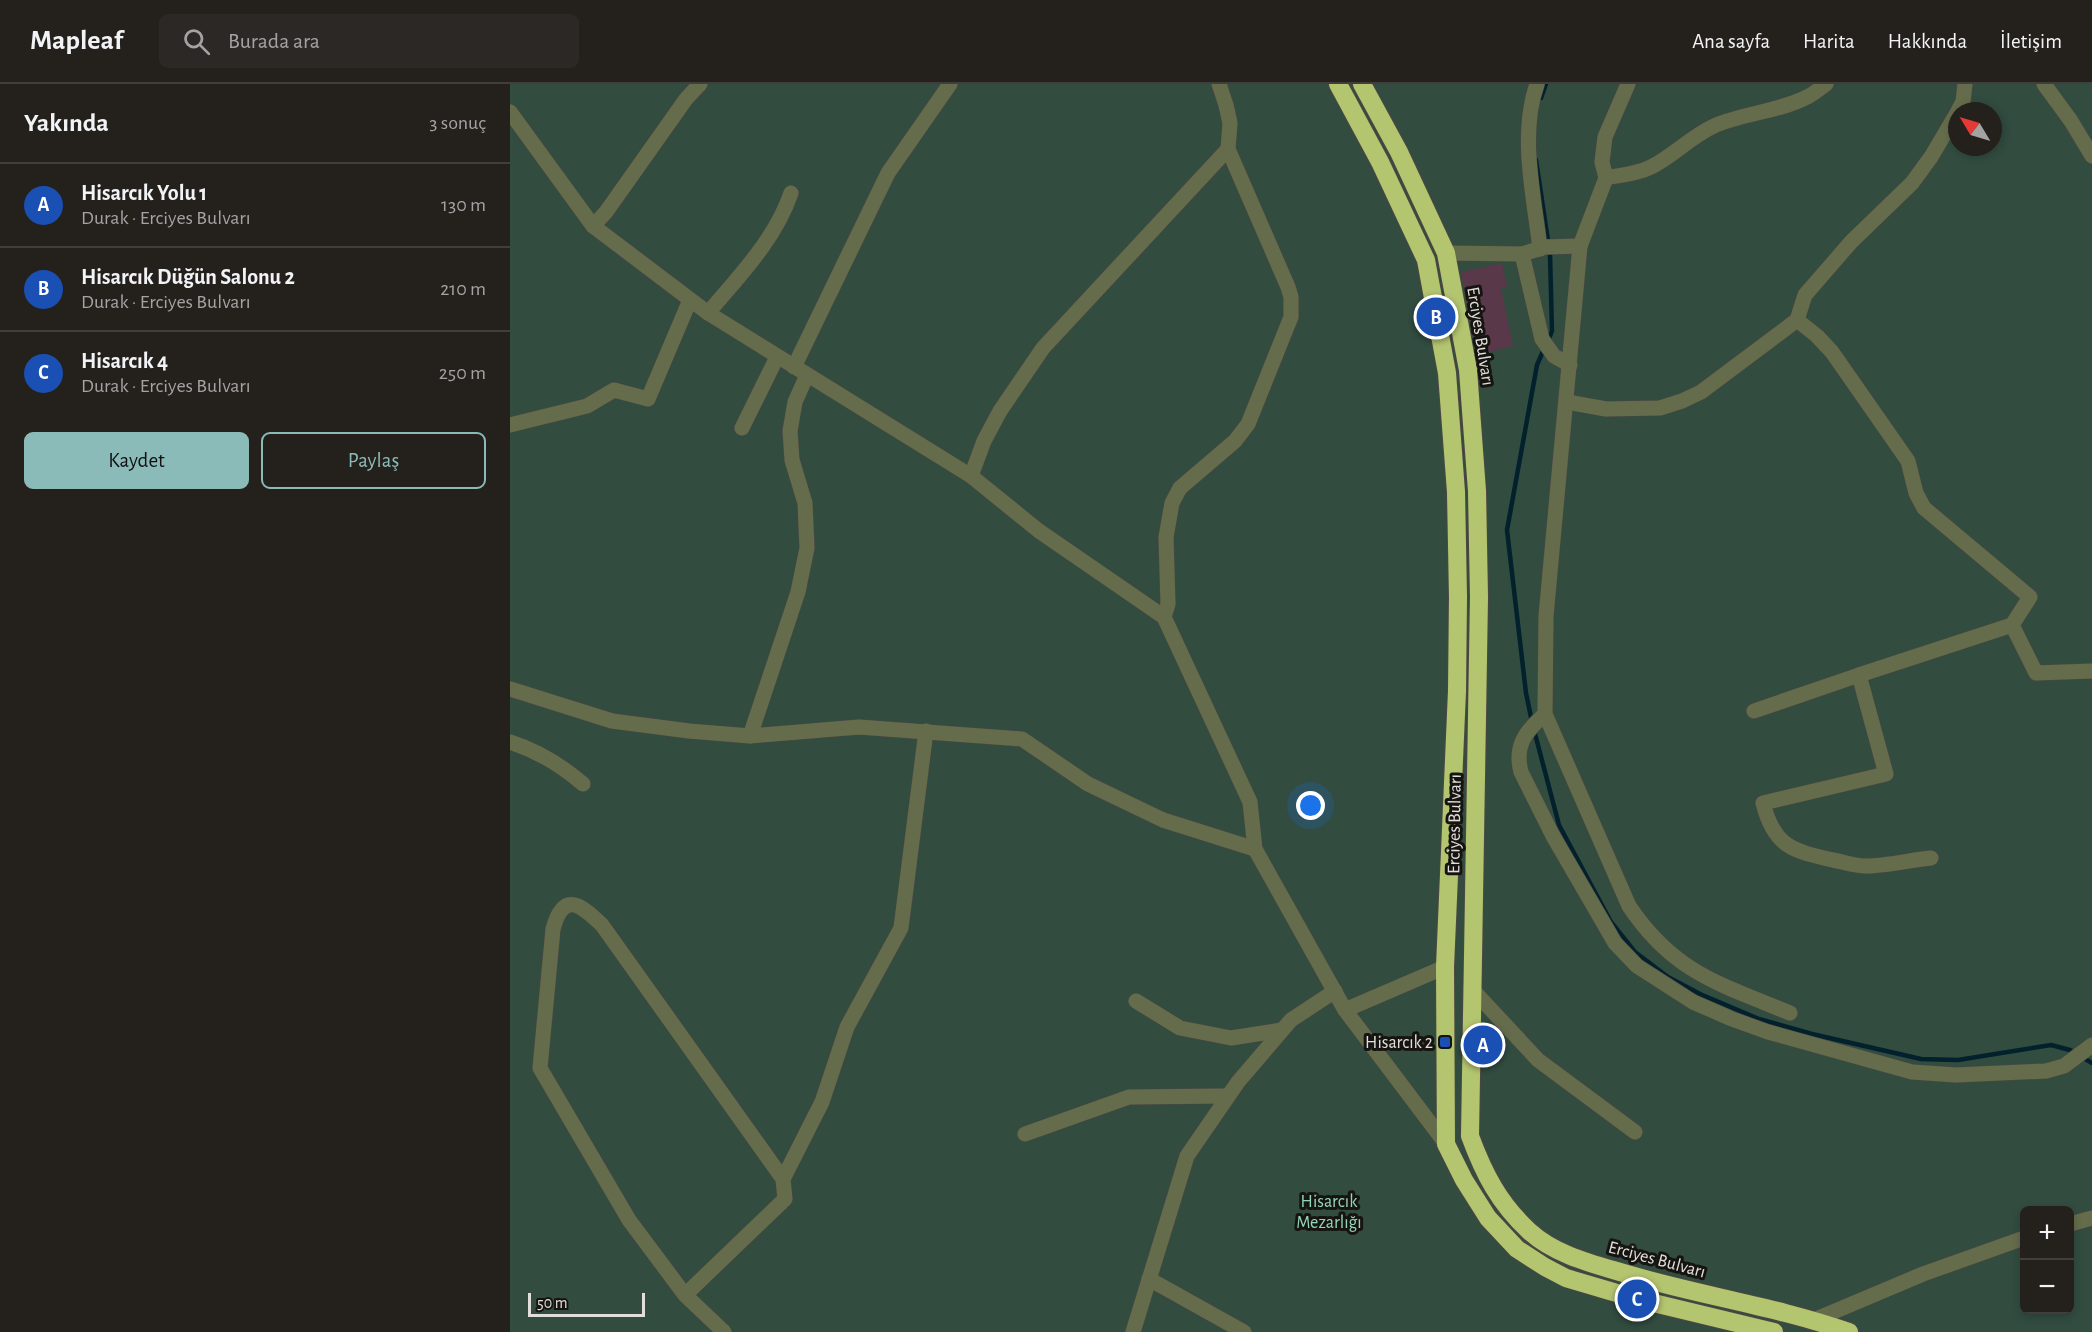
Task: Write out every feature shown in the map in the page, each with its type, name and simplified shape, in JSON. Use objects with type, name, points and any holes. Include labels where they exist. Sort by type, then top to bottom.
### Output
[{"type":"highway","name":"Erciyes Bulvarı","points":[[1338,84],[1380,162],[1426,260],[1447,373],[1456,492],[1458,597],[1457,691],[1445,967],[1446,1144],[1464,1180],[1488,1218],[1517,1249],[1545,1267],[1566,1278],[1637,1299],[1774,1332]]},
{"type":"highway","name":"Erciyes Bulvarı","points":[[1362,84],[1399,152],[1446,253],[1468,370],[1477,491],[1479,679],[1471,988],[1470,1136],[1483,1170],[1505,1205],[1531,1233],[1574,1258],[1642,1279],[1814,1320],[1849,1332]]},
{"type":"street","points":[[593,226],[606,212],[699,84]]},
{"type":"street","points":[[750,736],[798,592],[807,548],[805,503],[792,460],[790,431],[800,371],[888,172],[950,84]]},
{"type":"street","points":[[1164,617],[1168,604],[1166,537],[1172,503],[1180,488],[1235,441],[1248,424],[1291,317],[1291,297],[1228,149],[1230,123],[1219,84]]},
{"type":"street","points":[[1537,84],[1529,111],[1528,139],[1543,248]]},
{"type":"street","points":[[1628,84],[1605,137],[1602,162],[1606,178],[1573,246],[1570,365],[1537,722],[1629,906],[1644,928],[1680,963],[1703,976],[1790,1013]]},
{"type":"street","points":[[1606,178],[1635,173],[1652,167],[1691,138],[1713,127],[1736,118],[1791,104],[1808,97],[1826,84]]},
{"type":"street","points":[[1963,102],[1965,84]]},
{"type":"street","points":[[2044,84],[2071,121],[2092,156]]},
{"type":"street","points":[[510,112],[593,226],[708,313],[971,476],[1039,531],[1164,617],[1250,802],[1255,849],[1345,1010],[1446,1144]]},
{"type":"street","points":[[1567,402],[1606,409],[1660,408],[1682,402],[1701,392],[1797,320],[1805,295],[1851,242],[1912,183],[1948,129]]},
{"type":"street","points":[[971,476],[984,441],[1000,411],[1043,348],[1228,149]]},
{"type":"street","points":[[708,313],[769,239],[786,208],[791,193]]},
{"type":"street","points":[[1446,253],[1522,254],[1543,248],[1573,246]]},
{"type":"street","points":[[1522,254],[1546,345],[1560,360],[1570,365]]},
{"type":"street","points":[[510,424],[587,406],[614,390],[648,399],[690,300]]},
{"type":"street","points":[[1754,711],[2012,625],[2030,597],[1924,508],[1916,493],[1908,461],[1832,352],[1797,320]]},
{"type":"street","points":[[742,428],[777,357]]},
{"type":"street","points":[[2012,625],[2036,673],[2092,671]]},
{"type":"street","points":[[1859,675],[1886,774],[1763,803],[1767,819],[1775,833],[1800,853],[1865,866],[1931,858]]},
{"type":"street","points":[[510,689],[612,721],[689,731],[750,736],[859,727],[1022,739],[1088,784],[1163,820],[1255,849]]},
{"type":"street","points":[[1537,722],[1522,739],[1518,761],[1521,772],[1553,836],[1615,944],[1637,966],[1674,991],[1702,1006],[1768,1032],[1912,1072],[1956,1075],[2046,1071],[2075,1060],[2092,1045]]},
{"type":"street","points":[[685,1295],[784,1199],[783,1179],[822,1102],[846,1027],[902,928],[926,731]]},
{"type":"street","points":[[510,742],[542,755],[583,784]]},
{"type":"street","points":[[724,1332],[685,1295],[629,1220],[540,1068],[553,929],[556,917],[564,907],[575,905],[583,907],[602,925],[783,1179]]},
{"type":"street","points":[[1345,1010],[1445,967]]},
{"type":"street","points":[[1471,988],[1538,1060],[1635,1132]]},
{"type":"street","points":[[1133,1332],[1186,1156],[1228,1096],[1291,1020],[1335,992]]},
{"type":"street","points":[[1136,1000],[1180,1028],[1231,1038],[1282,1030]]},
{"type":"street","points":[[1025,1134],[1129,1097],[1228,1096]]},
{"type":"street","points":[[2074,1223],[2092,1218]]},
{"type":"street","points":[[1814,1320],[1923,1274],[2020,1240]]},
{"type":"street","points":[[1149,1279],[1244,1332]]},
{"type":"green space","name":"Hisarcık Mezarlığı","points":[[510,84],[2092,84],[2092,1332],[510,1332]]},
{"type":"building","points":[[1502,263],[1507,287],[1501,288],[1513,346],[1477,355],[1461,272]]},
{"type":"waterway","points":[[1541,98],[1546,84]]},
{"type":"waterway","points":[[1536,160],[1550,254],[1552,331],[1548,341]]},
{"type":"waterway","points":[[1532,722],[1526,693],[1507,530],[1537,365],[1544,349]]},
{"type":"waterway","points":[[1534,730],[1559,825],[1611,922],[1635,952],[1668,977],[1700,994],[1759,1019],[1812,1034],[1921,1059],[1958,1060],[2051,1045],[2070,1050],[2092,1063]]},
{"type":"place","name":"Hisarcık Düğün Salonu 2","points":[[1436,317]]},
{"type":"place","name":"Hisarcık 2","points":[[1445,1042]]},
{"type":"place","name":"Hisarcık Yolu 1","points":[[1483,1045]]},
{"type":"place","name":"Hisarcık 4","points":[[1637,1299]]}]
